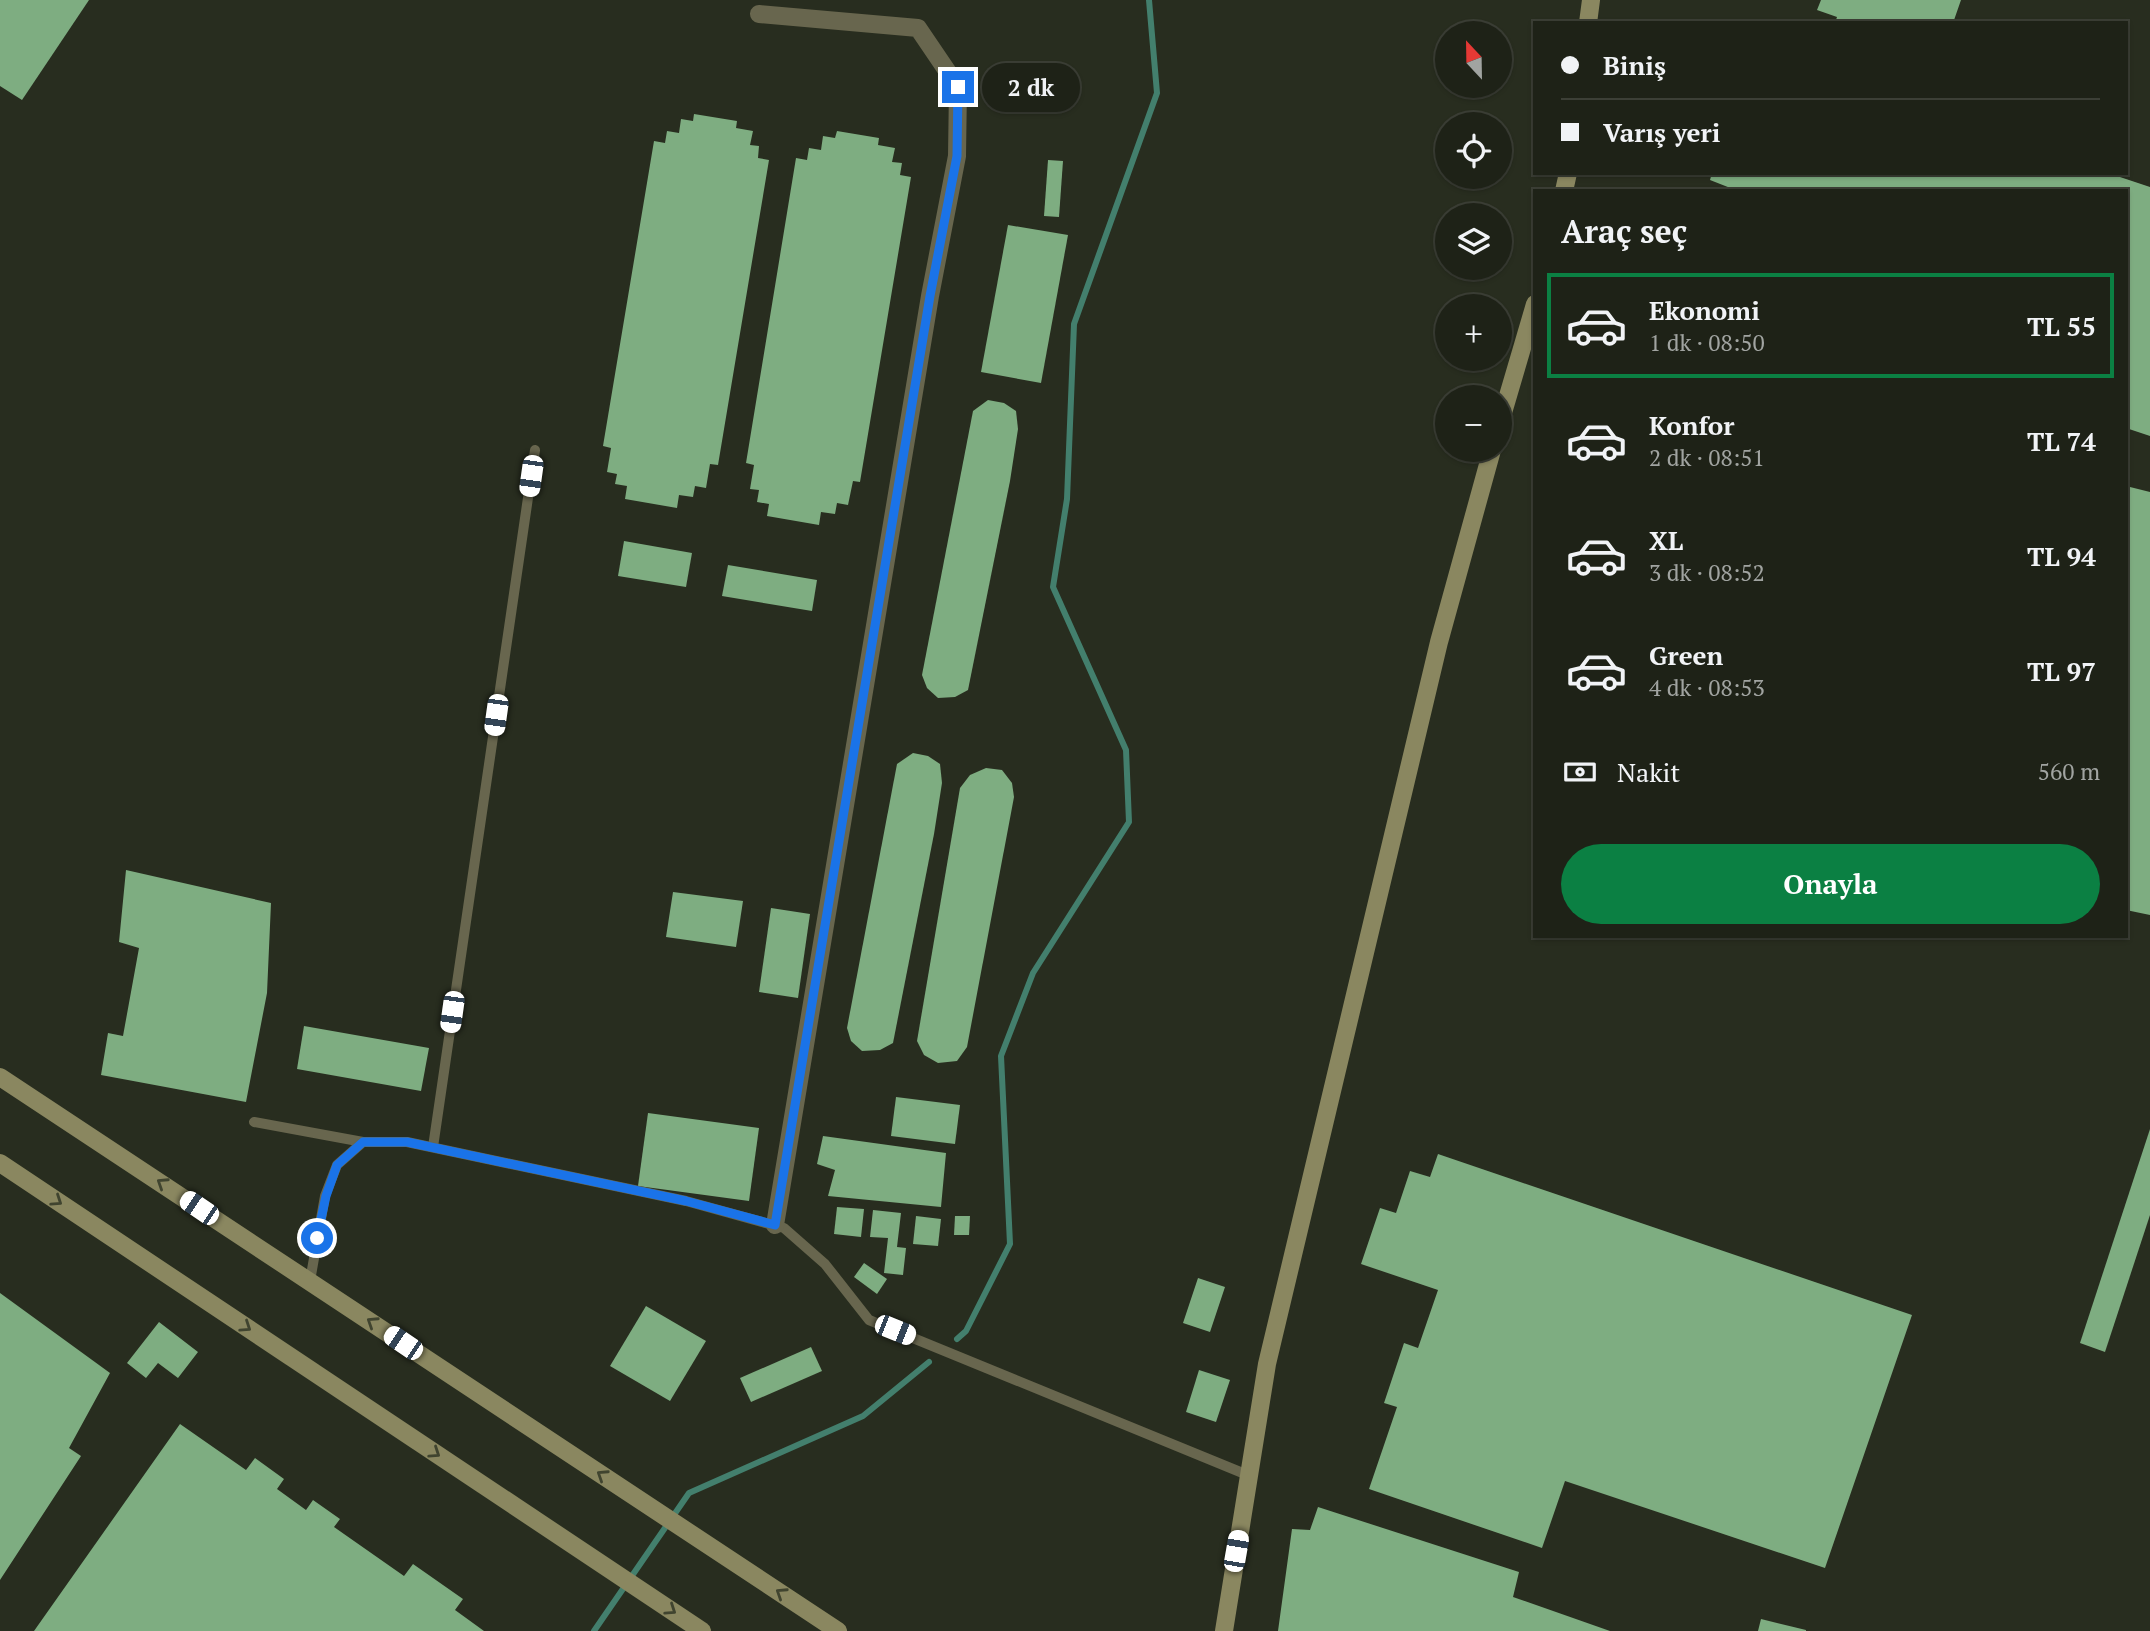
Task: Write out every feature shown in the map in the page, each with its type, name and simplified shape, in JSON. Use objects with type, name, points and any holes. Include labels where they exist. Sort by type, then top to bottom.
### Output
[{"type":"street","points":[[1588,21],[1591,0]]},
{"type":"street","points":[[759,14],[918,28],[958,87],[957,156],[930,296],[775,1225]]},
{"type":"street","points":[[1511,385],[1533,311]]},
{"type":"street","points":[[1224,1631],[1267,1364],[1439,642],[1489,462]]},
{"type":"street","points":[[0,1077],[838,1631]]},
{"type":"street","points":[[0,1163],[702,1631]]},
{"type":"lane","points":[[432,1147],[535,450]]},
{"type":"lane","points":[[254,1122],[363,1142],[407,1142],[686,1201],[775,1225],[783,1228],[825,1264],[869,1320],[1250,1476]]},
{"type":"lane","points":[[310,1281],[326,1196],[333,1175],[337,1165],[363,1142]]},
{"type":"building","points":[[0,0],[89,0],[22,100],[0,86]]},
{"type":"building","points":[[1821,0],[1961,0],[1954,21],[1836,21],[1837,17],[1817,10]]},
{"type":"building","points":[[1013,93],[1013,106],[1003,107],[1002,94]]},
{"type":"building","points":[[694,114],[737,121],[736,128],[753,131],[750,145],[759,146],[758,158],[769,160],[718,465],[710,464],[706,488],[695,486],[693,497],[679,495],[677,508],[625,499],[627,486],[615,484],[617,474],[607,472],[611,448],[603,446],[654,141],[665,143],[667,131],[679,133],[681,119],[693,121]]},
{"type":"building","points":[[837,131],[879,138],[878,145],[895,148],[892,162],[902,163],[900,175],[911,177],[860,482],[853,481],[848,505],[837,503],[835,514],[821,512],[819,525],[767,516],[769,504],[757,502],[759,490],[750,489],[754,465],[746,463],[796,158],[807,160],[809,148],[821,150],[823,136],[835,138]]},
{"type":"building","points":[[1048,160],[1063,161],[1059,217],[1044,216]]},
{"type":"building","points":[[1711,175],[2114,175],[2150,187],[2150,436],[2128,429],[2128,189],[1733,189],[1710,180]]},
{"type":"building","points":[[1008,225],[1068,235],[1041,383],[981,372]]},
{"type":"building","points":[[988,400],[1004,403],[1016,411],[1018,429],[1010,481],[968,690],[955,697],[938,698],[927,688],[922,675],[973,411]]},
{"type":"building","points":[[2128,486],[2150,492],[2150,915],[2128,910]]},
{"type":"building","points":[[624,541],[692,553],[686,587],[618,576]]},
{"type":"building","points":[[728,565],[817,580],[812,611],[722,596]]},
{"type":"building","points":[[913,753],[928,756],[940,764],[942,783],[934,834],[893,1043],[880,1050],[862,1051],[851,1041],[847,1028],[897,764]]},
{"type":"building","points":[[986,768],[1002,770],[1012,783],[1014,797],[967,1047],[957,1061],[938,1063],[924,1055],[917,1041],[960,788],[970,775]]},
{"type":"building","points":[[126,870],[271,903],[267,993],[246,1102],[101,1075],[108,1033],[123,1036],[139,948],[119,942]]},
{"type":"building","points":[[673,892],[743,901],[736,947],[666,937]]},
{"type":"building","points":[[771,908],[810,914],[798,998],[759,992]]},
{"type":"building","points":[[304,1026],[429,1048],[421,1091],[297,1069]]},
{"type":"building","points":[[896,1097],[960,1105],[955,1144],[891,1136]]},
{"type":"building","points":[[648,1113],[759,1128],[749,1201],[638,1186]]},
{"type":"building","points":[[2150,1129],[2150,1215],[2105,1352],[2080,1343]]},
{"type":"building","points":[[823,1136],[946,1153],[941,1207],[828,1196],[835,1170],[817,1164]]},
{"type":"building","points":[[1438,1154],[1912,1315],[1825,1568],[1565,1481],[1542,1548],[1369,1489],[1397,1407],[1384,1403],[1404,1343],[1418,1348],[1438,1290],[1361,1264],[1380,1208],[1396,1213],[1410,1171],[1430,1177]]},
{"type":"building","points":[[837,1207],[864,1209],[861,1237],[834,1234]]},
{"type":"building","points":[[873,1210],[901,1213],[897,1247],[906,1248],[903,1275],[884,1273],[888,1238],[870,1237]]},
{"type":"building","points":[[916,1216],[941,1219],[938,1246],[913,1244]]},
{"type":"building","points":[[955,1216],[970,1216],[969,1235],[954,1235]]},
{"type":"building","points":[[864,1263],[887,1279],[877,1294],[854,1277]]},
{"type":"building","points":[[1198,1278],[1225,1287],[1210,1332],[1183,1323]]},
{"type":"building","points":[[0,1293],[110,1373],[69,1448],[81,1456],[0,1580]]},
{"type":"building","points":[[646,1306],[706,1341],[670,1401],[610,1366]]},
{"type":"building","points":[[159,1322],[198,1352],[178,1378],[158,1363],[146,1378],[127,1363]]},
{"type":"building","points":[[811,1347],[822,1371],[751,1402],[740,1378]]},
{"type":"building","points":[[1199,1370],[1230,1380],[1216,1422],[1186,1412]]},
{"type":"building","points":[[180,1424],[246,1470],[255,1458],[284,1479],[277,1489],[306,1510],[313,1500],[340,1519],[334,1527],[404,1576],[413,1564],[463,1599],[455,1610],[484,1631],[34,1631]]},
{"type":"building","points":[[1318,1507],[1519,1572],[1513,1597],[1610,1631],[1278,1631],[1292,1529],[1310,1530]]},
{"type":"building","points":[[1761,1619],[1806,1630],[1806,1631],[1758,1631]]},
{"type":"waterway","points":[[957,1339],[966,1331],[1010,1244],[1001,1056],[1033,973],[1129,822],[1126,750],[1053,587],[1067,499],[1074,324],[1157,93],[1149,0]]},
{"type":"waterway","points":[[594,1631],[689,1493],[863,1416],[929,1362]]},
{"type":"route","points":[[317,1238],[326,1196],[337,1165],[363,1142],[407,1142],[686,1201],[775,1225],[930,296],[957,156],[958,87]]}]
